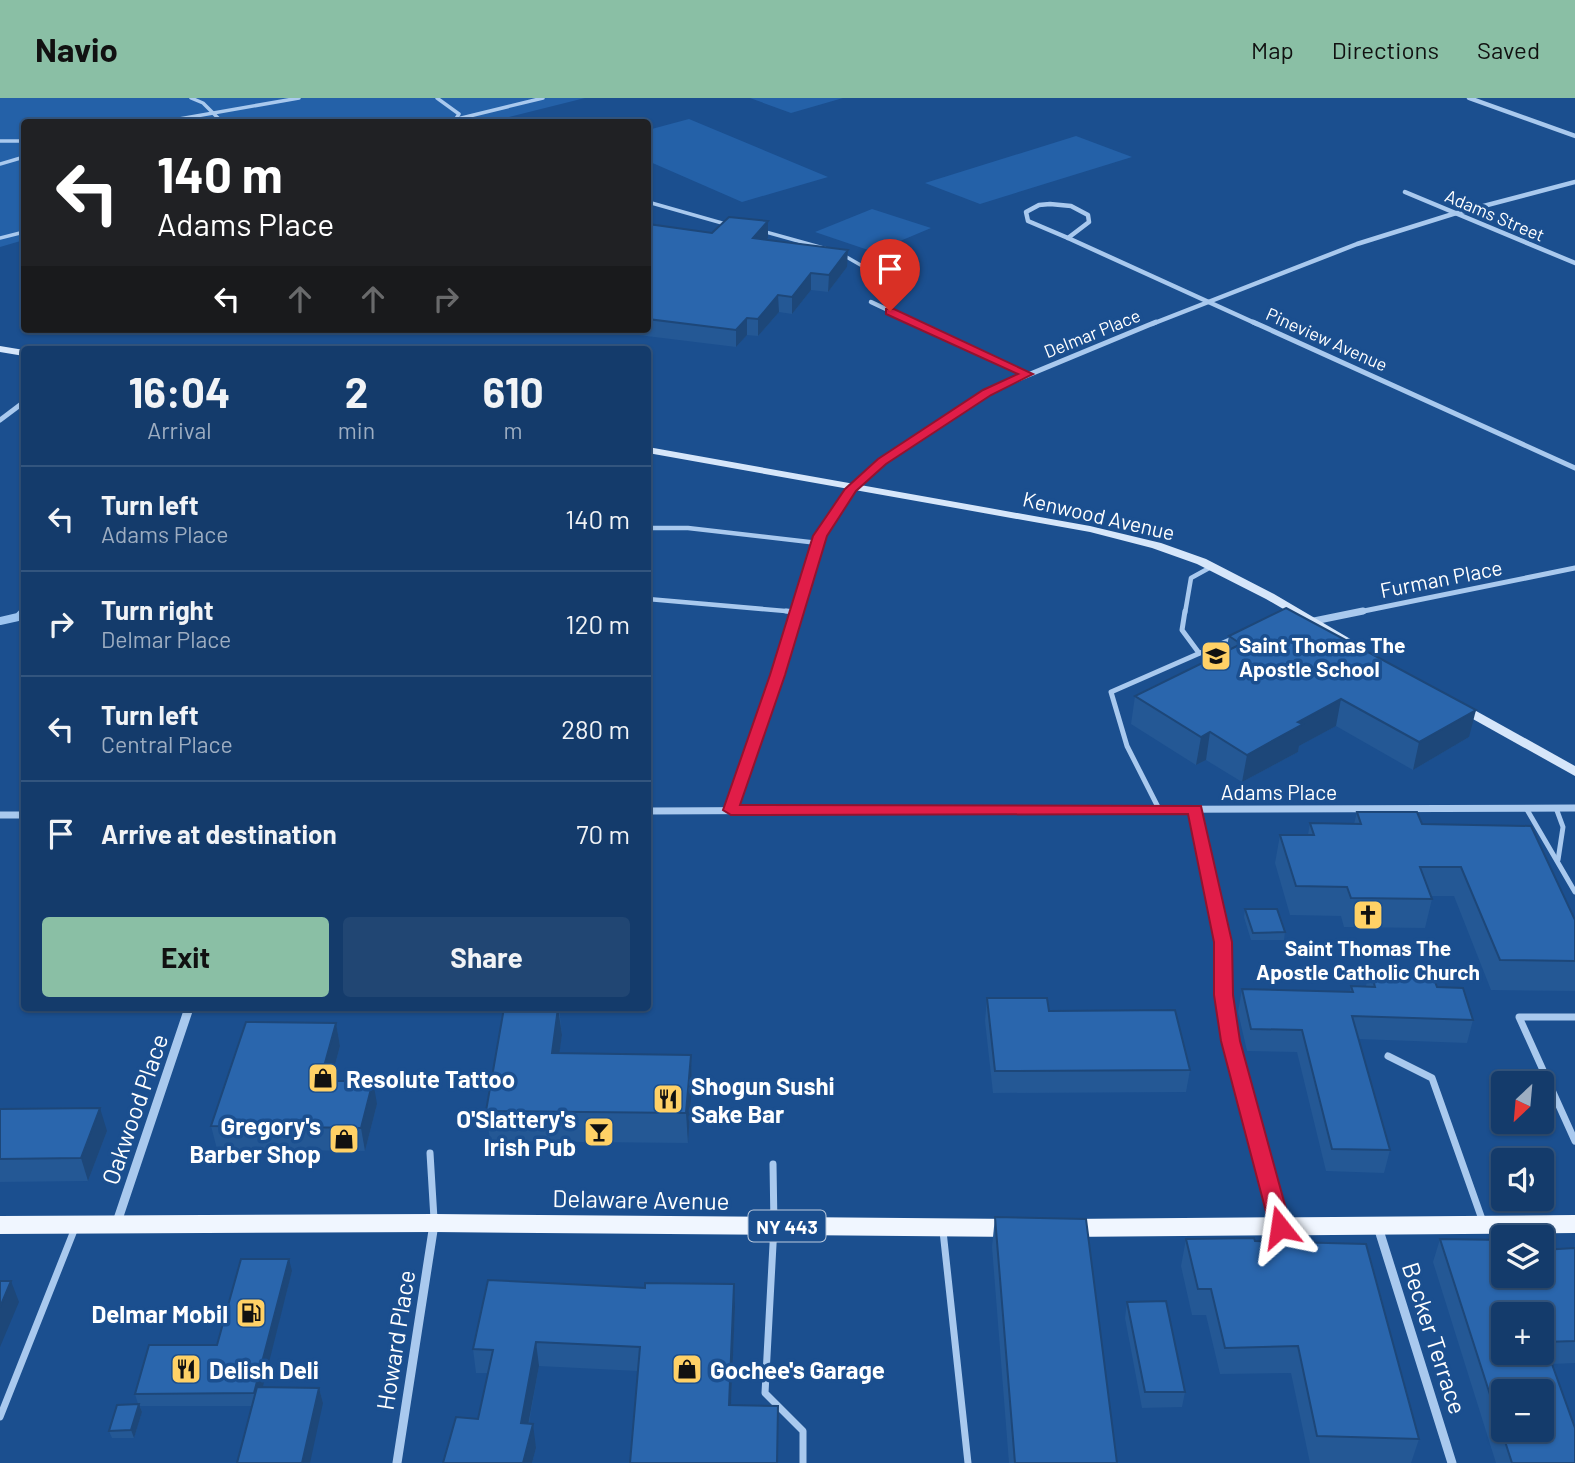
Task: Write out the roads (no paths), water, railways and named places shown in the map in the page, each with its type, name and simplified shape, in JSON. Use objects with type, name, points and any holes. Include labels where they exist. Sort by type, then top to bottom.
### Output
[{"type":"main road","name":"Delaware Avenue","points":[[0,1224],[434,1223],[942,1228],[1575,1224]]},
{"type":"street","points":[[1469,98],[1575,136]]},
{"type":"street","name":"Delmar Place","points":[[731,810],[818,543],[852,489],[882,462],[987,392],[1094,346],[1357,244],[1453,214],[1575,182]]},
{"type":"street","name":"Adams Street","points":[[1405,192],[1575,263]]},
{"type":"street","name":"Pineview Avenue","points":[[1068,238],[1086,226],[1090,218],[1088,215],[1071,206],[1050,204],[1039,205],[1026,212],[1028,221],[1575,468]]},
{"type":"street","points":[[871,302],[1027,374]]},
{"type":"street","points":[[0,349],[21,352]]},
{"type":"street","points":[[0,420],[21,404]]},
{"type":"street","name":"Kenwood Avenue","points":[[651,451],[852,489],[1090,529],[1177,552],[1211,566],[1291,615],[1314,621],[1373,656]]},
{"type":"street","name":"Furman Place","points":[[1314,621],[1575,568]]},
{"type":"street","points":[[1445,698],[1575,772]]},
{"type":"street","name":"Adams Place","points":[[651,811],[1575,808]]},
{"type":"street","points":[[0,815],[21,815]]},
{"type":"street","name":"Oakwood Place","points":[[117,1222],[188,1011]]},
{"type":"street","name":"Howard Place","points":[[397,1463],[434,1223]]},
{"type":"street","name":"Becker Terrace","points":[[1378,1226],[1452,1463]]},
{"type":"lane","points":[[191,98],[203,103],[219,119]]},
{"type":"lane","points":[[179,119],[299,98]]},
{"type":"lane","points":[[436,98],[459,114],[455,119]]},
{"type":"lane","points":[[458,119],[543,98]]},
{"type":"lane","points":[[0,141],[21,141]]},
{"type":"lane","points":[[0,164],[21,158]]},
{"type":"lane","points":[[651,203],[741,227]]},
{"type":"lane","points":[[754,229],[825,248],[855,260],[864,267]]},
{"type":"lane","points":[[0,238],[21,232]]},
{"type":"lane","points":[[651,528],[688,528],[818,543]]},
{"type":"lane","points":[[1199,653],[1182,630],[1191,578],[1211,566]]},
{"type":"lane","points":[[651,599],[797,612]]},
{"type":"lane","points":[[1159,809],[1128,746],[1111,692],[1236,638]]},
{"type":"lane","points":[[1527,808],[1549,852],[1558,860],[1575,892]]},
{"type":"lane","points":[[1556,808],[1563,827],[1558,860]]},
{"type":"lane","points":[[1196,809],[1223,942],[1223,995],[1231,1041],[1280,1227]]},
{"type":"lane","points":[[1575,1017],[1519,1017],[1575,1141]]},
{"type":"lane","points":[[1388,1056],[1432,1078],[1484,1225]]},
{"type":"lane","points":[[430,1153],[434,1223]]},
{"type":"lane","points":[[773,1164],[774,1226],[765,1394],[803,1431],[803,1463]]},
{"type":"lane","points":[[0,1417],[77,1223]]},
{"type":"lane","points":[[942,1228],[968,1463]]},
{"type":"waterway","points":[[0,621],[21,614]]},
{"type":"place","name":"Saint Thomas The Apostle School","points":[[1216,656]]},
{"type":"place","name":"Saint Thomas The Apostle Catholic Church","points":[[1368,915]]},
{"type":"place","name":"Resolute Tattoo","points":[[323,1078]]},
{"type":"place","name":"Shogun Sushi Sake Bar","points":[[668,1099]]},
{"type":"place","name":"O'Slattery's Irish Pub","points":[[599,1132]]},
{"type":"place","name":"Gregory's Barber Shop","points":[[344,1139]]},
{"type":"place","name":"Delmar Mobil","points":[[251,1313]]},
{"type":"place","name":"Delish Deli","points":[[186,1369]]},
{"type":"place","name":"Gochee's Garage","points":[[687,1369]]}]
